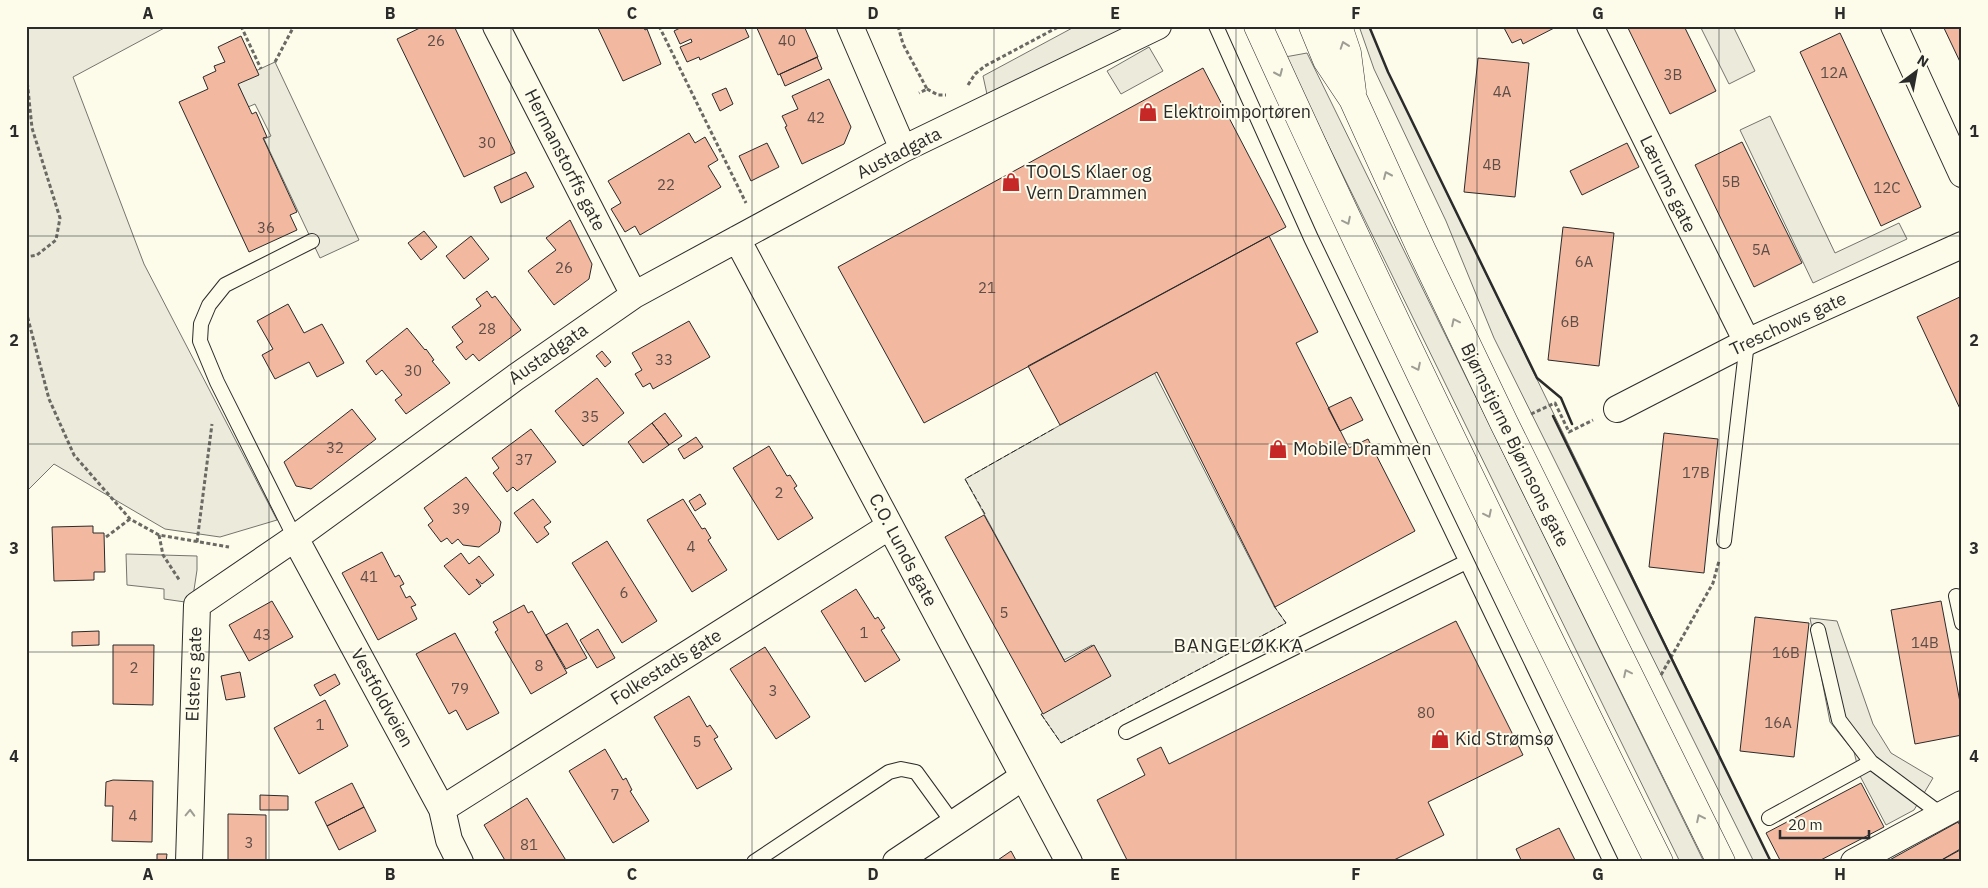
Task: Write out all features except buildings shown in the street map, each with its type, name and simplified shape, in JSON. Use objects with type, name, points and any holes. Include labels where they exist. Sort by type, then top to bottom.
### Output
[{"type":"highway","name":"Bjørnstjerne Bjørnsons gate","points":[[1312,26],[1327,60],[1353,99],[1422,252],[1504,423],[1721,862]]},
{"type":"highway","points":[[1338,26],[1347,54],[1353,99]]},
{"type":"highway","points":[[1256,27],[1553,650],[1659,862]]},
{"type":"street","name":"Hermanstorffs gate","points":[[496,26],[634,295]]},
{"type":"street","points":[[850,26],[903,149]]},
{"type":"street","name":"Austadgata","points":[[295,538],[508,382],[634,295],[903,149],[1158,26]]},
{"type":"street","name":"Lærums gate","points":[[1590,26],[1747,342]]},
{"type":"street","points":[[1894,26],[1962,174]]},
{"type":"street","name":"C.O. Lunds gate","points":[[737,239],[1022,777],[1069,862]]},
{"type":"street","name":"Treschows gate","points":[[1617,409],[1747,342],[1962,244]]},
{"type":"street","name":"Folkestads gate","points":[[442,809],[890,526]]},
{"type":"street","name":"Elsters gate","points":[[189,862],[196,605],[295,538]]},
{"type":"street","name":"Vestfoldveien","points":[[295,538],[442,809],[449,840],[460,862]]},
{"type":"street","points":[[896,862],[1022,777]]},
{"type":"street","points":[[1854,862],[1952,810]]},
{"type":"lane","points":[[1216,26],[1311,238],[1611,862]]},
{"type":"lane","points":[[295,538],[217,382],[200,340],[201,324],[209,305],[225,285],[312,241]]},
{"type":"lane","points":[[1724,541],[1747,342]]},
{"type":"lane","points":[[1126,732],[1466,562]]},
{"type":"lane","points":[[1956,596],[1962,623]]},
{"type":"lane","points":[[1818,630],[1839,720],[1871,762],[1952,810]]},
{"type":"lane","points":[[1770,818],[1871,762]]},
{"type":"lane","points":[[754,862],[889,772],[901,769],[916,772],[953,823]]},
{"type":"path","points":[[241,26],[261,68]]},
{"type":"path","points":[[275,62],[294,26]]},
{"type":"path","points":[[659,26],[748,206]]},
{"type":"path","points":[[898,26],[903,44],[926,89],[938,96],[952,93]]},
{"type":"path","points":[[965,88],[985,66],[1060,26]]},
{"type":"path","points":[[26,70],[32,128],[60,218],[56,240],[37,256],[26,257]]},
{"type":"path","points":[[919,94],[926,89]]},
{"type":"path","points":[[26,311],[49,399],[74,455],[130,519],[159,535],[234,548]]},
{"type":"path","points":[[197,542],[217,382]]},
{"type":"path","points":[[1526,416],[1554,403],[1569,432],[1617,409]]},
{"type":"path","points":[[106,537],[130,519]]},
{"type":"path","points":[[159,535],[163,555],[196,605]]},
{"type":"path","points":[[1657,682],[1713,583],[1724,541]]},
{"type":"shaded area","points":[[26,26],[168,26],[73,77],[144,264],[277,520],[220,537],[165,529],[54,464],[26,492]]},
{"type":"shaded area","points":[[1076,26],[1144,26],[990,108],[983,76]]},
{"type":"shaded area","points":[[1359,26],[1369,26],[1388,72],[1771,862],[1754,862],[1494,338],[1446,221],[1374,69]]},
{"type":"shaded area","points":[[1700,26],[1733,26],[1755,71],[1729,84]]},
{"type":"shaded area","points":[[1149,47],[1163,71],[1121,94],[1107,71]]},
{"type":"shaded area","points":[[1307,53],[1704,862],[1680,862],[1285,57]]},
{"type":"shaded area","points":[[275,62],[359,240],[320,258],[264,139],[271,136],[255,104],[248,107],[236,80]]},
{"type":"shaded area","points":[[1770,116],[1835,253],[1899,223],[1907,239],[1813,283],[1740,130]]},
{"type":"shaded area","points":[[1154,372],[1274,606],[1286,623],[1061,743],[1041,714],[1109,675],[1092,645],[1064,660],[965,479]]},
{"type":"shaded area","points":[[126,554],[197,556],[192,603],[164,599],[164,589],[127,585]]},
{"type":"shaded area","points":[[1810,618],[1837,621],[1873,724],[1891,753],[1933,778],[1914,810],[1886,825],[1860,776],[1854,752],[1830,722]]},
{"type":"fence","points":[[985,514],[965,479],[1055,428]]},
{"type":"fence","points":[[1041,714],[1061,743],[1286,623],[1274,606]]},
{"type":"wall","points":[[1369,26],[1388,72],[1537,378],[1561,398],[1572,424]]},
{"type":"wall","points":[[1553,416],[1771,862]]},
{"type":"place","name":"Elektroimportøren","points":[[1148,112]]},
{"type":"place","name":"TOOLS Klaer og Vern Drammen","points":[[1011,182]]},
{"type":"place","name":"Mobile Drammen","points":[[1278,449]]},
{"type":"place","name":"Kid Strømsø","points":[[1440,739]]},
{"type":"district","name":"BANGELØKKA","points":[[1239,645]]}]
